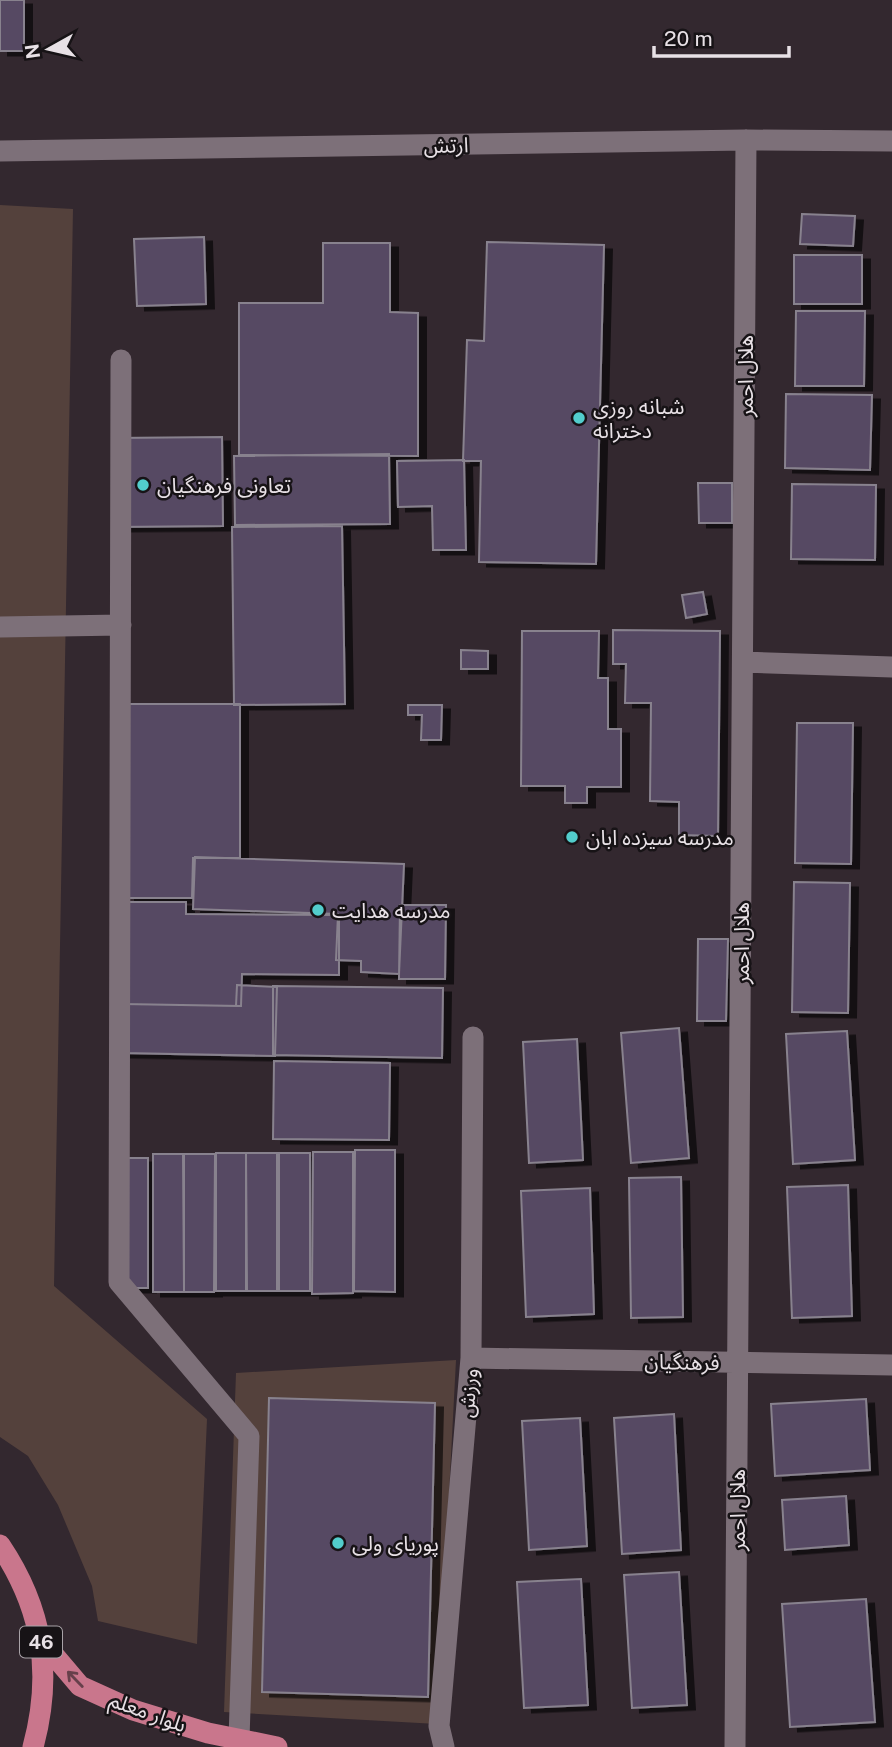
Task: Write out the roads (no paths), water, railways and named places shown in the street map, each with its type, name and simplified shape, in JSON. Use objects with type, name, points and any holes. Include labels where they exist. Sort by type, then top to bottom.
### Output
[{"type":"main road","name":"46","points":[[0,1545],[21,1577],[41,1640],[43,1709],[33,1747]]},
{"type":"main road","name":"بلوار معلم","points":[[41,1640],[80,1686],[133,1710],[277,1747]]},
{"type":"street","name":"ارتش","points":[[0,152],[746,140],[892,141]]},
{"type":"street","name":"هلال احمر","points":[[735,1747],[746,140]]},
{"type":"street","points":[[121,360],[118,1282],[249,1436],[239,1739]]},
{"type":"street","points":[[0,627],[121,625]]},
{"type":"street","points":[[743,662],[892,667]]},
{"type":"street","name":"ورزش","points":[[444,1747],[439,1726],[471,1358],[473,1037]]},
{"type":"street","name":"فرهنگیان","points":[[471,1358],[892,1365]]},
{"type":"place","name":"شبانه روزی دخترانه","points":[[579,418]]},
{"type":"place","name":"تعاونی فرهنگیان","points":[[143,485]]},
{"type":"place","name":"مدرسه سیزده ابان","points":[[572,837]]},
{"type":"place","name":"مدرسه هدایت","points":[[318,910]]},
{"type":"place","name":"پوریای ولی","points":[[338,1543]]}]
